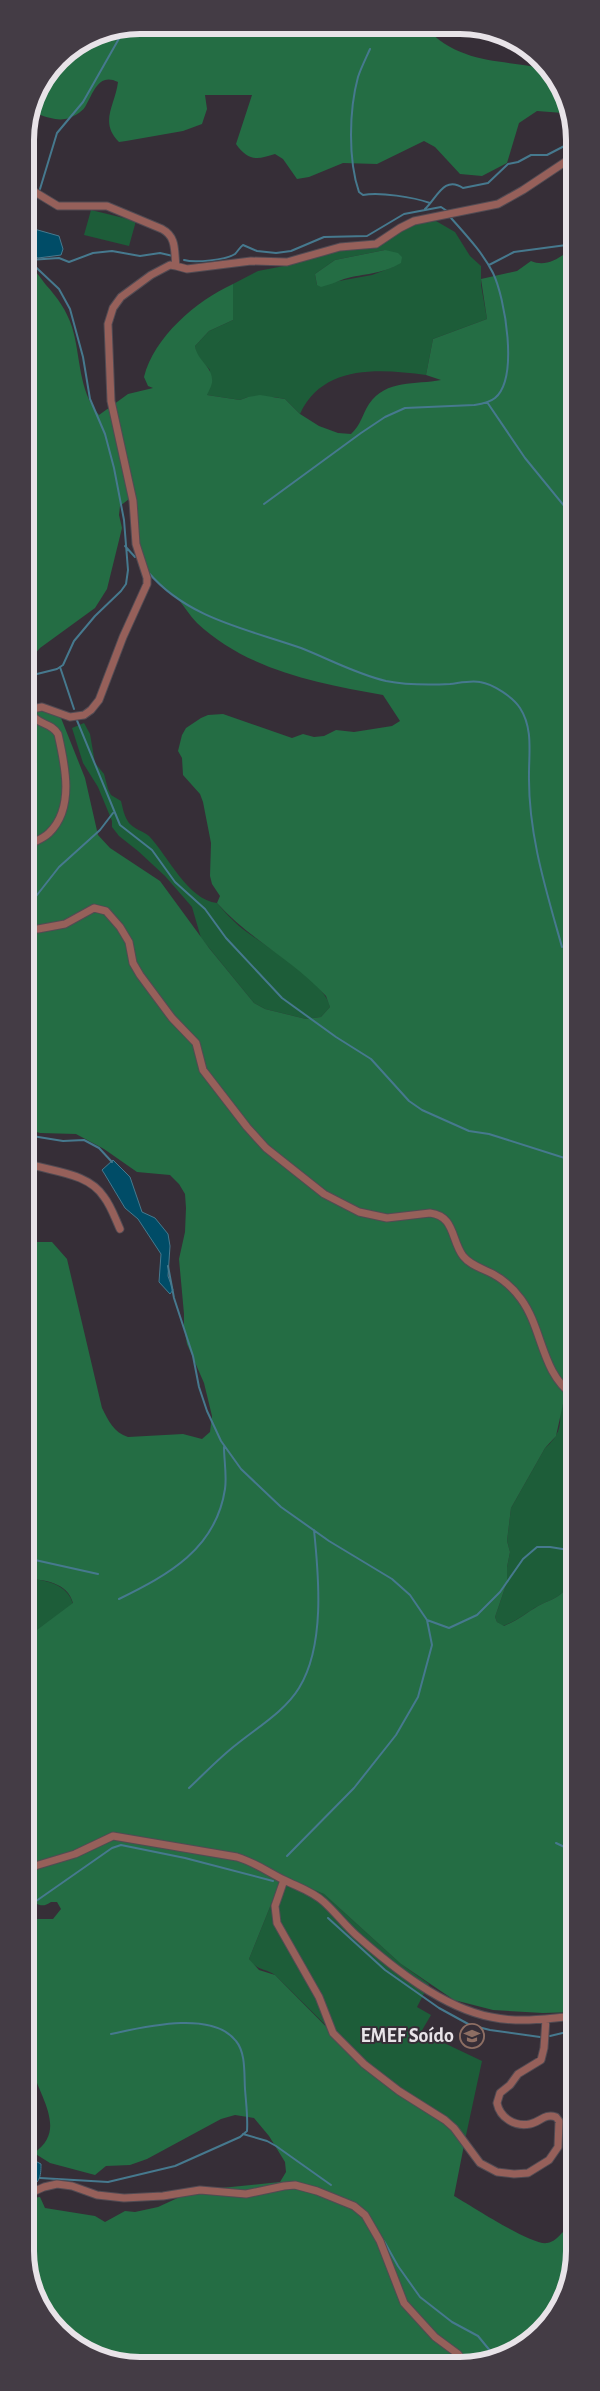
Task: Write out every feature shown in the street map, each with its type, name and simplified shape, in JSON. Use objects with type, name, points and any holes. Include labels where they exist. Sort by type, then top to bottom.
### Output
[{"type":"street","points":[[34,709],[42,707],[70,716],[84,715],[91,710],[98,700],[147,584],[136,544],[133,501],[112,401],[108,324],[113,308],[121,298],[151,275],[170,265],[187,268],[251,261],[288,262],[340,247],[376,244],[400,228],[414,222],[498,204],[566,161]]},
{"type":"street","points":[[34,191],[58,206],[107,206],[162,229],[170,234],[174,244],[176,266]]},
{"type":"street","points":[[34,719],[54,727],[58,734],[66,790],[61,816],[55,826],[48,834],[34,842]]},
{"type":"street","points":[[34,929],[65,924],[94,908],[106,911],[125,935],[133,963],[140,975],[172,1018],[196,1043],[203,1070],[256,1138],[302,1179],[346,1206],[386,1218],[430,1213],[437,1214],[445,1219],[465,1258],[507,1283],[522,1301],[552,1371],[566,1389]]},
{"type":"street","points":[[34,1165],[66,1174],[93,1185],[104,1197],[120,1229]]},
{"type":"street","points":[[34,1868],[75,1854],[102,1839],[119,1835],[156,1844],[237,1857],[256,1864],[314,1894],[380,1955],[414,1980],[454,2005],[493,2018],[546,2020],[566,2017]]},
{"type":"street","points":[[284,1880],[276,1899],[274,1916],[320,1997],[336,2038],[390,2084],[445,2120],[454,2128],[480,2163],[497,2172],[514,2174],[534,2171],[549,2160],[558,2147],[559,2121],[556,2117],[546,2116],[530,2124],[514,2124],[502,2114],[497,2103],[500,2093],[510,2085],[518,2074],[540,2060],[544,2048],[546,2020]]},
{"type":"street","points":[[34,2192],[56,2184],[72,2186],[97,2195],[133,2198],[200,2190],[246,2194],[284,2186],[295,2186],[341,2200],[354,2206],[368,2219],[380,2241],[404,2303],[435,2337],[460,2357]]},
{"type":"green space","points":[[140,34],[433,34],[452,48],[482,59],[537,67],[555,93],[563,113],[537,111],[519,123],[507,163],[482,176],[460,174],[435,147],[424,141],[377,164],[343,163],[309,177],[297,179],[283,159],[275,154],[253,158],[240,150],[236,144],[252,95],[205,95],[207,109],[202,124],[183,131],[119,142],[113,135],[109,121],[118,82],[106,80],[101,82],[84,109],[79,113],[65,119],[50,118],[37,113],[48,87],[70,60],[87,48],[106,39]]},
{"type":"green space","points":[[91,210],[136,221],[129,246],[84,235]]},
{"type":"green space","points":[[436,221],[455,232],[470,256],[481,266],[481,285],[487,319],[433,339],[426,375],[390,372],[354,373],[338,378],[323,386],[310,398],[300,414],[285,399],[248,397],[240,400],[207,395],[210,370],[196,355],[195,346],[209,331],[233,320],[233,284],[258,271],[284,266],[325,250],[369,248],[407,225]],"holes":[[[385,250],[393,267],[372,275],[317,285],[315,274],[335,260]]]},
{"type":"green space","points":[[385,250],[398,253],[402,257],[401,263],[379,272],[344,279],[321,287],[317,285],[315,274],[335,260]]},
{"type":"green space","points":[[566,253],[566,1403],[563,1404],[556,1436],[545,1448],[511,1508],[507,1541],[510,1552],[507,1582],[495,1617],[497,1622],[504,1626],[566,1590],[566,2012],[493,2010],[454,2000],[401,1964],[324,1894],[290,1880],[278,1887],[249,1959],[259,1970],[275,1975],[365,2066],[457,2126],[465,2140],[454,2196],[501,2224],[539,2242],[552,2242],[563,2232],[566,2148],[566,2258],[564,2272],[555,2298],[540,2321],[530,2331],[507,2346],[481,2355],[460,2357],[140,2357],[119,2355],[106,2352],[75,2335],[60,2321],[45,2298],[39,2285],[35,2265],[34,2198],[40,2197],[45,2208],[95,2216],[105,2222],[125,2211],[135,2212],[158,2207],[182,2196],[211,2189],[280,2182],[286,2172],[285,2162],[269,2136],[254,2118],[235,2115],[221,2119],[147,2159],[130,2165],[106,2166],[95,2175],[50,2163],[34,2153],[44,2144],[49,2134],[50,2124],[45,2102],[34,2075],[34,1919],[53,1919],[61,1909],[57,1902],[44,1905],[34,1902],[34,1632],[73,1603],[70,1596],[61,1587],[47,1581],[34,1580],[34,1242],[52,1242],[67,1259],[102,1408],[115,1429],[128,1437],[183,1434],[202,1439],[210,1432],[212,1416],[204,1383],[187,1344],[184,1328],[179,1259],[185,1232],[186,1208],[185,1194],[179,1184],[170,1175],[137,1172],[104,1149],[76,1134],[34,1131],[34,706],[59,713],[85,778],[98,835],[110,848],[160,881],[209,948],[254,1003],[265,1009],[306,1019],[321,1017],[330,1007],[326,996],[300,971],[243,928],[217,903],[220,896],[212,884],[210,876],[211,843],[203,802],[200,794],[183,775],[182,758],[178,751],[182,735],[186,728],[201,718],[208,715],[223,714],[292,738],[303,734],[314,737],[324,736],[336,730],[354,732],[392,726],[400,721],[383,695],[308,679],[260,663],[217,639],[197,623],[178,599],[144,568],[139,555],[137,532],[129,499],[120,506],[119,515],[122,528],[107,589],[95,608],[40,648],[34,655],[34,269],[54,294],[67,315],[75,338],[87,395],[99,415],[128,394],[153,388],[148,386],[144,377],[149,362],[167,334],[191,310],[233,284],[233,320],[209,331],[195,346],[198,355],[211,375],[212,383],[207,395],[240,400],[260,395],[285,399],[300,414],[319,426],[338,433],[351,434],[369,404],[384,390],[402,384],[441,380],[426,375],[433,339],[487,319],[481,279],[517,271],[531,261],[543,263],[559,258]]},
{"type":"green space","points":[[84,723],[90,734],[95,763],[104,774],[111,795],[121,801],[129,823],[149,836],[179,876],[197,894],[217,903],[239,926],[291,964],[317,986],[326,997],[330,1007],[321,1017],[306,1019],[265,1009],[254,1003],[201,938],[192,907],[165,876],[119,836],[112,827],[112,821],[98,787],[83,763],[72,728]]},
{"type":"green space","points":[[566,1402],[566,1590],[503,1626],[497,1622],[495,1617],[507,1582],[510,1552],[507,1541],[511,1508],[545,1448],[557,1434],[560,1412]]},
{"type":"green space","points":[[34,1580],[61,1587],[70,1597],[73,1604],[34,1632]]},
{"type":"green space","points":[[290,1880],[324,1894],[401,1964],[429,1984],[417,2007],[431,2015],[421,2032],[482,2061],[465,2140],[376,2075],[275,1975],[255,1966],[249,1959],[278,1887]]},
{"type":"water","points":[[34,229],[59,236],[63,249],[61,255],[38,258],[34,256]]},
{"type":"water","points":[[113,1160],[130,1177],[142,1212],[155,1218],[168,1234],[170,1246],[168,1276],[173,1290],[170,1294],[159,1282],[161,1254],[138,1219],[125,1208],[102,1170]]},
{"type":"water","points":[[34,2160],[41,2164],[41,2173],[34,2184]]},
{"type":"waterway","points":[[40,189],[57,133],[83,102],[121,36]]},
{"type":"waterway","points":[[370,49],[358,77],[351,119],[351,150],[359,192],[363,195],[396,196],[430,203]]},
{"type":"waterway","points":[[425,209],[446,186],[451,184],[463,188],[488,183],[508,164],[518,162],[531,155],[547,155],[566,145]]},
{"type":"waterway","points":[[184,260],[203,261],[225,258],[235,254],[243,245],[257,251],[276,253],[291,251],[324,237],[367,236],[404,214],[441,207],[447,211]]},
{"type":"waterway","points":[[264,504],[385,417],[405,408],[485,403],[495,398],[502,388],[507,374],[508,337],[498,285],[484,258],[451,218]]},
{"type":"waterway","points":[[489,265],[514,252],[566,245]]},
{"type":"waterway","points":[[34,260],[59,258],[69,262],[93,253],[112,251],[140,256],[160,253],[173,256]]},
{"type":"waterway","points":[[34,265],[59,289],[70,309],[83,357],[90,399],[105,434],[114,468],[124,520],[128,570],[126,584],[74,641],[63,665],[57,669],[34,675]]},
{"type":"waterway","points":[[487,402],[525,458],[566,508]]},
{"type":"waterway","points":[[125,546],[135,557]]},
{"type":"waterway","points":[[148,572],[164,588],[200,612],[239,628],[301,648],[364,674],[386,681],[410,684],[480,682],[497,688],[508,695],[520,708],[529,732],[531,818],[544,883],[562,947]]},
{"type":"waterway","points":[[60,667],[74,709]]},
{"type":"waterway","points":[[76,718],[120,825],[152,850],[175,882],[205,909],[226,938],[282,998],[336,1037],[371,1059],[409,1101],[422,1110],[469,1131],[489,1134],[566,1158]]},
{"type":"waterway","points":[[34,899],[59,867],[100,830],[113,813]]},
{"type":"waterway","points":[[34,1136],[63,1141],[84,1140],[99,1148],[112,1162]]},
{"type":"waterway","points":[[168,1266],[174,1298],[193,1356],[199,1387],[207,1411],[221,1441],[241,1469],[281,1507],[329,1541],[392,1579],[410,1595],[427,1620],[432,1645],[418,1697],[396,1735],[354,1788],[287,1856]]},
{"type":"waterway","points":[[119,1599],[155,1580],[187,1558],[212,1528],[220,1510],[225,1489],[224,1447]]},
{"type":"waterway","points":[[189,1788],[225,1754],[271,1718],[299,1688],[313,1652],[318,1611],[314,1530]]},
{"type":"waterway","points":[[427,1620],[449,1628],[477,1615],[500,1592],[523,1559],[537,1547],[566,1550]]},
{"type":"waterway","points":[[34,1560],[98,1574]]},
{"type":"waterway","points":[[556,1843],[566,1848]]},
{"type":"waterway","points":[[34,1903],[112,1848],[121,1845],[185,1858],[273,1881]]},
{"type":"waterway","points":[[328,1918],[385,1970],[439,2008],[470,2025],[490,2030],[540,2037]]},
{"type":"waterway","points":[[40,2178],[108,2182],[175,2166],[240,2137],[247,2131],[243,2058],[236,2041],[225,2032],[211,2026],[195,2023],[177,2023],[111,2034]]},
{"type":"waterway","points":[[550,2036],[566,2032]]},
{"type":"waterway","points":[[243,2134],[267,2141],[276,2146],[331,2185]]},
{"type":"waterway","points":[[384,2241],[398,2266],[420,2297],[452,2322],[478,2336],[492,2353]]},
{"type":"place","name":"EMEF Soído","points":[[472,2036]]}]
